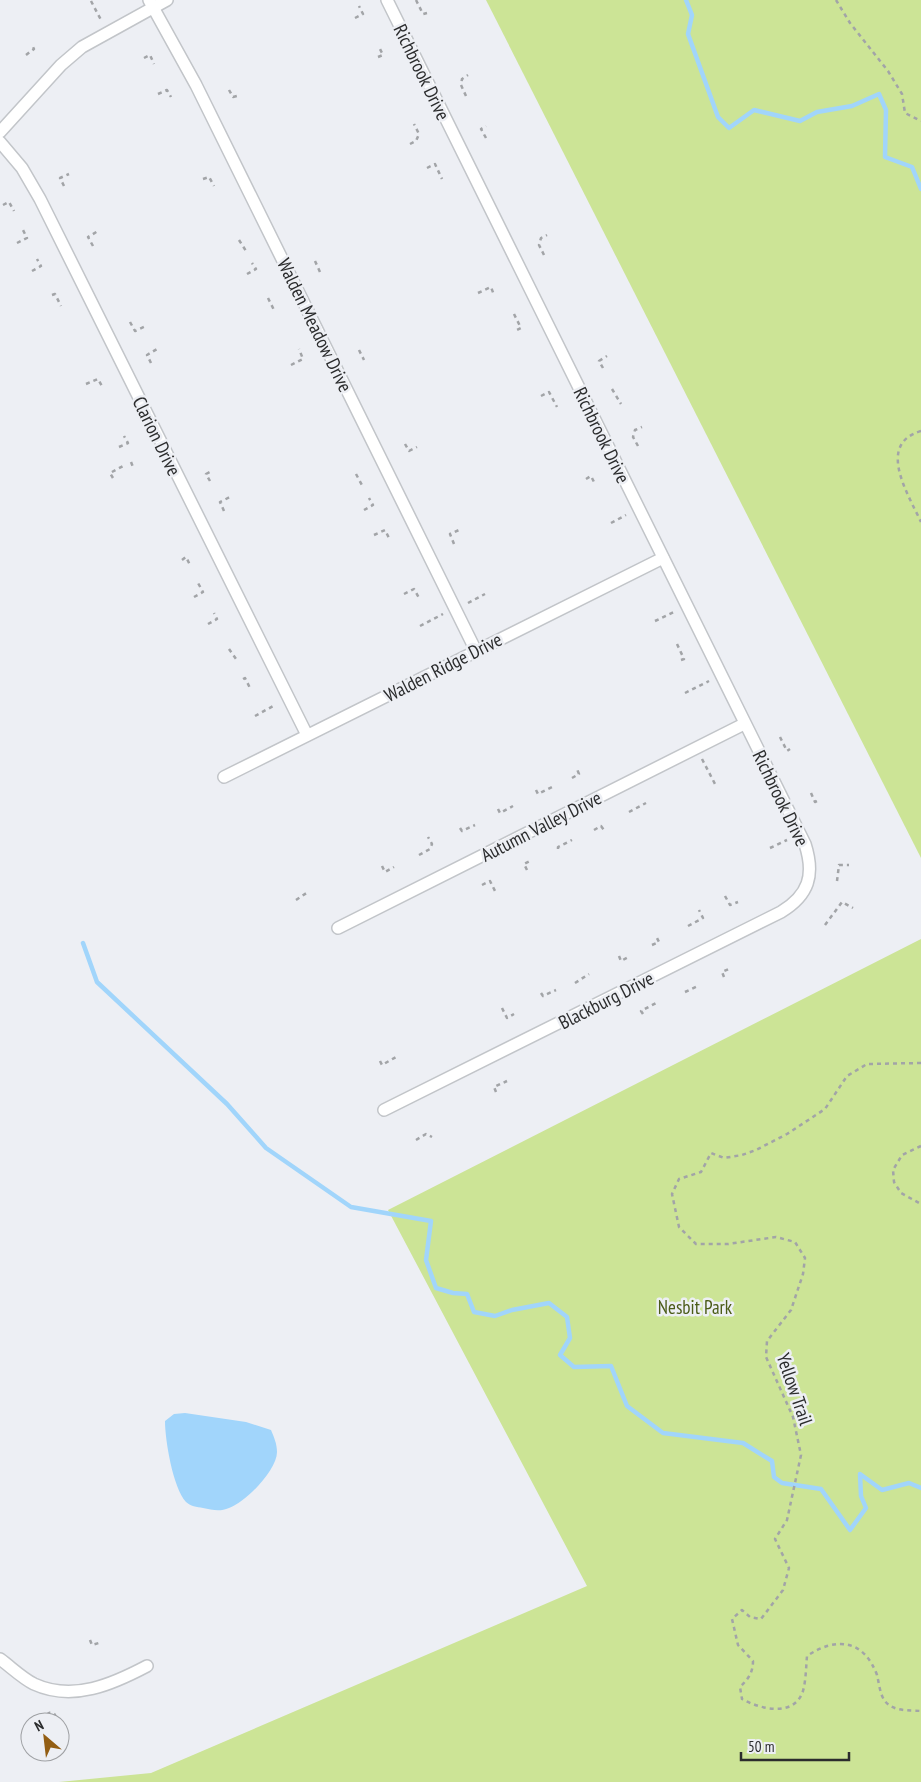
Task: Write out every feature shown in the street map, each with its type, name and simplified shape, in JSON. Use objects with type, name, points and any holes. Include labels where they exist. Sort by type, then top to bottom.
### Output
[{"type":"street","points":[[0,132],[61,65],[82,47],[152,4],[167,0]]},
{"type":"street","name":"Richbrook Drive","points":[[387,0],[805,844],[810,872]]},
{"type":"street","name":"Walden Meadow Drive","points":[[152,4],[196,85],[476,651]]},
{"type":"street","name":"Clarion Drive","points":[[0,142],[15,158],[32,184],[307,735]]},
{"type":"street","name":"Walden Ridge Drive","points":[[224,777],[662,558]]},
{"type":"street","name":"Autumn Valley Drive","points":[[338,928],[744,724]]},
{"type":"street","name":"Blackburg Drive","points":[[384,1110],[781,912],[800,898],[810,872]]},
{"type":"street","points":[[0,1659],[33,1683],[61,1690],[99,1688],[147,1666]]},
{"type":"path","points":[[416,0],[424,14],[426,13]]},
{"type":"path","points":[[836,0],[850,23],[888,71],[902,94],[906,113],[921,121]]},
{"type":"path","points":[[92,2],[101,20]]},
{"type":"path","points":[[355,18],[363,14],[359,6]]},
{"type":"path","points":[[26,56],[34,49],[33,47]]},
{"type":"path","points":[[378,57],[383,55],[379,47]]},
{"type":"path","points":[[144,58],[150,56],[154,64]]},
{"type":"path","points":[[466,96],[461,85],[462,79],[468,75]]},
{"type":"path","points":[[158,94],[167,90],[171,97]]},
{"type":"path","points":[[229,90],[233,98],[237,96]]},
{"type":"path","points":[[410,144],[416,141],[419,134],[414,124]]},
{"type":"path","points":[[486,126],[481,129],[486,138]]},
{"type":"path","points":[[427,168],[435,164],[442,178]]},
{"type":"path","points":[[64,186],[60,178],[69,174]]},
{"type":"path","points":[[204,180],[209,177],[214,186]]},
{"type":"path","points":[[4,205],[10,202],[14,211]]},
{"type":"path","points":[[17,243],[27,238],[23,230]]},
{"type":"path","points":[[93,246],[88,237],[98,231]]},
{"type":"path","points":[[544,255],[539,245],[541,238],[547,235]]},
{"type":"path","points":[[239,240],[246,251]]},
{"type":"path","points":[[32,270],[41,266],[37,259]]},
{"type":"path","points":[[315,261],[320,272]]},
{"type":"path","points":[[247,274],[256,269],[252,262]]},
{"type":"path","points":[[478,293],[491,286],[494,294]]},
{"type":"path","points":[[52,295],[55,294],[61,306]]},
{"type":"path","points":[[268,298],[274,310]]},
{"type":"path","points":[[514,314],[521,328],[518,330]]},
{"type":"path","points":[[130,322],[135,331],[146,326]]},
{"type":"path","points":[[291,365],[304,359],[299,349]]},
{"type":"path","points":[[151,363],[147,354],[157,350]]},
{"type":"path","points":[[359,350],[364,360]]},
{"type":"path","points":[[603,368],[599,361],[607,356]]},
{"type":"path","points":[[86,384],[98,379],[102,388]]},
{"type":"path","points":[[612,389],[621,404]]},
{"type":"path","points":[[541,396],[549,392],[557,407]]},
{"type":"path","points":[[638,446],[633,436],[635,430],[642,427]]},
{"type":"path","points":[[921,431],[908,435],[898,448],[898,468],[921,522]]},
{"type":"path","points":[[119,447],[128,443],[124,436]]},
{"type":"path","points":[[405,444],[409,451],[417,447]]},
{"type":"path","points":[[131,462],[133,467],[131,468]]},
{"type":"path","points":[[113,478],[110,473],[124,465]]},
{"type":"path","points":[[210,472],[206,474],[210,482]]},
{"type":"path","points":[[356,474],[363,487]]},
{"type":"path","points":[[586,479],[591,476],[595,484]]},
{"type":"path","points":[[224,511],[220,502],[230,497]]},
{"type":"path","points":[[364,510],[373,505],[369,498]]},
{"type":"path","points":[[611,523],[626,515]]},
{"type":"path","points":[[374,535],[384,530],[390,540]]},
{"type":"path","points":[[454,544],[450,534],[459,530]]},
{"type":"path","points":[[182,560],[186,557],[190,565]]},
{"type":"path","points":[[194,597],[203,592],[198,583]]},
{"type":"path","points":[[404,594],[414,589],[419,598]]},
{"type":"path","points":[[468,602],[485,594]]},
{"type":"path","points":[[655,621],[674,612]]},
{"type":"path","points":[[208,624],[217,619],[214,613]]},
{"type":"path","points":[[420,626],[443,614]]},
{"type":"path","points":[[677,644],[684,659],[681,660]]},
{"type":"path","points":[[229,649],[236,659]]},
{"type":"path","points":[[243,679],[245,678],[250,688]]},
{"type":"path","points":[[685,693],[709,681]]},
{"type":"path","points":[[254,716],[275,705]]},
{"type":"path","points":[[780,736],[787,751],[790,749]]},
{"type":"path","points":[[702,759],[715,784]]},
{"type":"path","points":[[572,778],[579,774],[577,769]]},
{"type":"path","points":[[536,790],[538,794],[552,787]]},
{"type":"path","points":[[811,793],[815,802],[820,800]]},
{"type":"path","points":[[629,812],[646,803]]},
{"type":"path","points":[[498,809],[500,813],[513,806]]},
{"type":"path","points":[[460,828],[462,831],[475,825]]},
{"type":"path","points":[[594,830],[601,826],[604,830]]},
{"type":"path","points":[[419,855],[430,849],[432,844],[428,837]]},
{"type":"path","points":[[558,849],[572,840]]},
{"type":"path","points":[[770,848],[787,840]]},
{"type":"path","points":[[527,870],[524,864],[532,860]]},
{"type":"path","points":[[838,881],[839,864],[848,865]]},
{"type":"path","points":[[382,866],[385,872],[394,867]]},
{"type":"path","points":[[482,885],[490,881],[495,891]]},
{"type":"path","points":[[296,900],[308,892]]},
{"type":"path","points":[[725,896],[730,906],[738,902]]},
{"type":"path","points":[[825,925],[842,902],[853,908]]},
{"type":"path","points":[[688,926],[703,918],[699,910]]},
{"type":"path","points":[[652,945],[659,942],[657,938]]},
{"type":"path","points":[[620,956],[621,960],[630,956]]},
{"type":"path","points":[[724,977],[722,972],[731,968]]},
{"type":"path","points":[[575,983],[589,974]]},
{"type":"path","points":[[685,992],[698,986]]},
{"type":"path","points":[[541,993],[543,996],[556,990]]},
{"type":"path","points":[[642,1014],[641,1011],[656,1003]]},
{"type":"path","points":[[502,1008],[507,1018],[514,1014]]},
{"type":"path","points":[[380,1061],[382,1064],[396,1057]]},
{"type":"path","name":"Yellow Trail","points":[[921,1063],[867,1064],[847,1076],[825,1109],[787,1134],[756,1150],[724,1158],[711,1153],[701,1172],[679,1179],[672,1194],[679,1227],[696,1244],[728,1244],[776,1237],[795,1242],[804,1258],[803,1274],[792,1310],[767,1341],[766,1357],[793,1417],[801,1455],[787,1520],[774,1539],[789,1568],[784,1590],[762,1619],[750,1617],[742,1610],[732,1619],[738,1645],[753,1661],[753,1669],[749,1678],[740,1687],[742,1699],[755,1706],[780,1710],[792,1704],[802,1693],[807,1656],[822,1646],[840,1644],[858,1648],[869,1656],[885,1701],[900,1710],[921,1711]]},
{"type":"path","points":[[496,1092],[494,1087],[507,1081]]},
{"type":"path","points":[[416,1140],[426,1134],[432,1137]]},
{"type":"path","points":[[921,1146],[902,1154],[893,1170],[894,1182],[901,1193],[921,1204]]},
{"type":"path","points":[[90,1640],[92,1645],[102,1642]]},
{"type":"green space","points":[[486,0],[921,0],[921,858]]},
{"type":"green space","name":"Nesbit Park","points":[[921,939],[921,1782],[59,1782],[151,1773],[587,1586],[388,1210]]},
{"type":"water","points":[[185,1413],[246,1422],[271,1430],[276,1443],[276,1459],[266,1476],[252,1492],[236,1505],[222,1510],[196,1507],[186,1502],[181,1495],[166,1440],[165,1421],[174,1414]]},
{"type":"waterway","points":[[686,0],[692,15],[688,34],[718,117],[729,128],[754,110],[800,121],[817,112],[852,106],[879,94],[886,110],[885,157],[912,167],[921,189]]},
{"type":"waterway","points":[[83,943],[97,982],[227,1104],[266,1148],[351,1207],[431,1221],[426,1260],[436,1288],[453,1293],[467,1294],[474,1312],[495,1316],[512,1310],[549,1303],[567,1317],[570,1338],[560,1355],[574,1367],[611,1366],[627,1406],[663,1433],[743,1443],[772,1461],[774,1477],[782,1483],[821,1489],[850,1530],[866,1508],[861,1496],[860,1474],[882,1490],[909,1483],[921,1488]]}]
